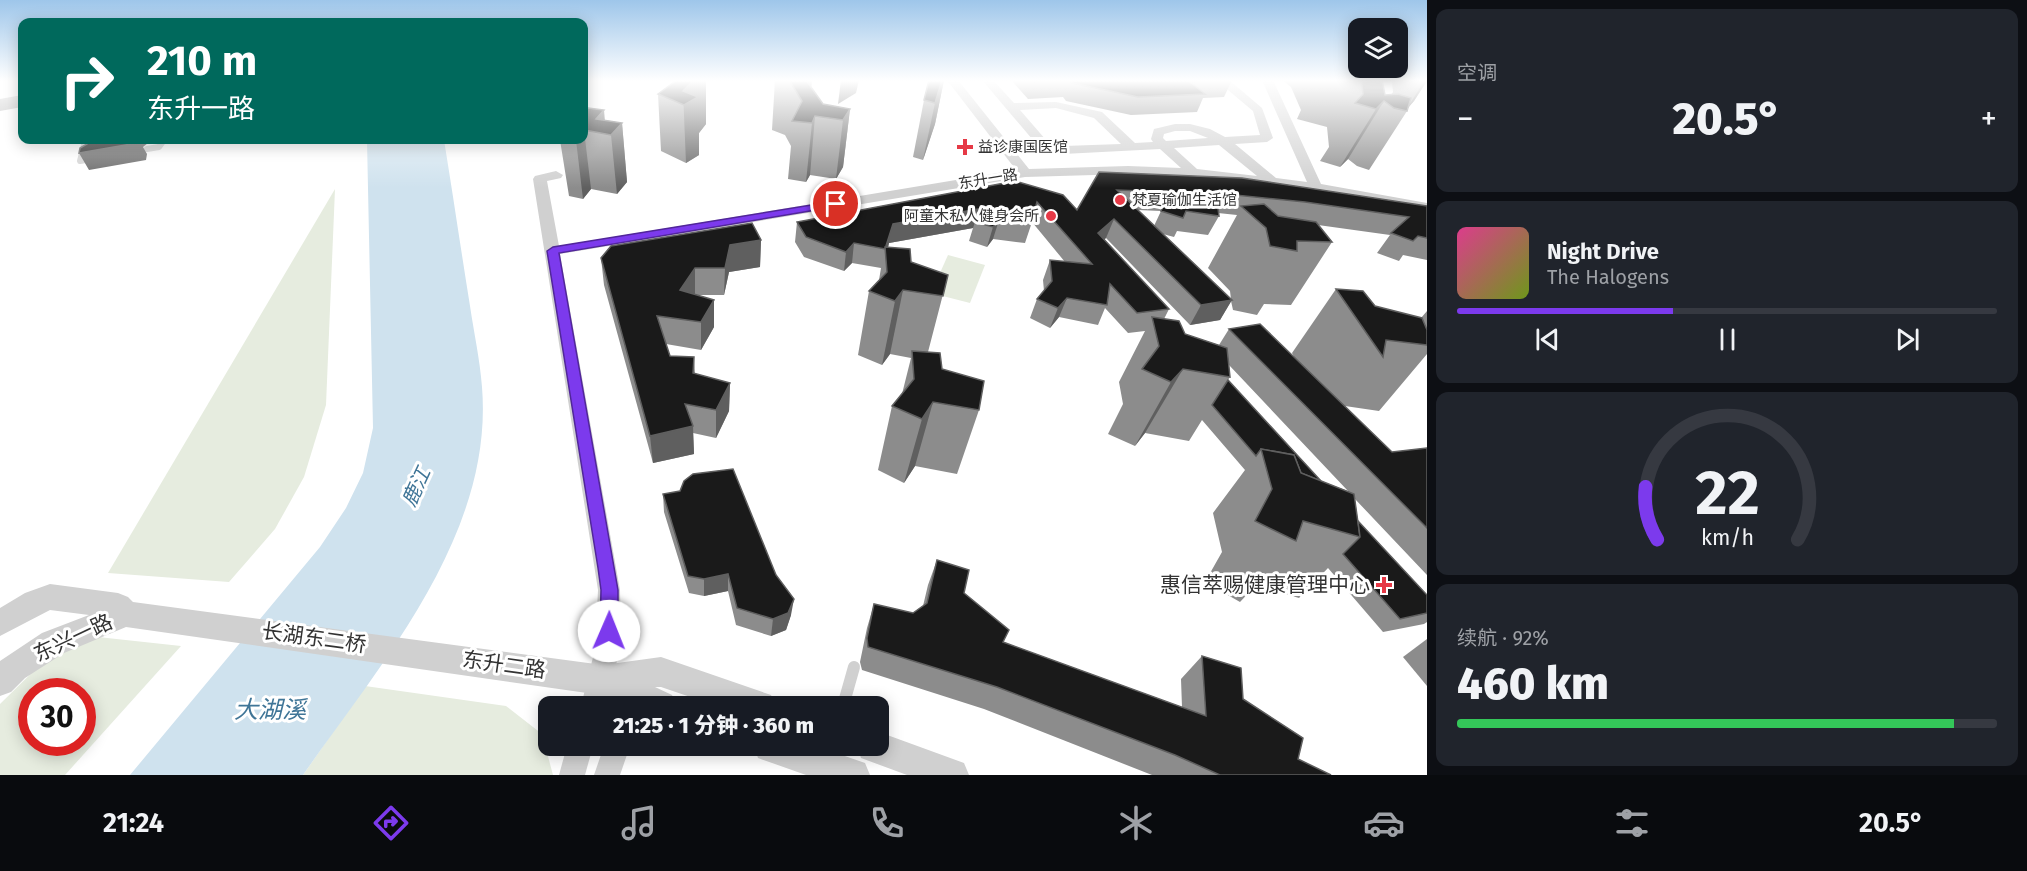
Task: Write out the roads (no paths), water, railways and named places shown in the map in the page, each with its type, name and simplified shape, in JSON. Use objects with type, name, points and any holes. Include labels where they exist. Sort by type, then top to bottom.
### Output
[{"type":"street","points":[[981,116],[1025,172]]},
{"type":"street","points":[[1018,116],[1039,141],[1050,147],[1072,151],[1163,145]]},
{"type":"street","points":[[1099,116],[1132,147]]},
{"type":"street","points":[[1222,141],[1267,138],[1259,116]]},
{"type":"street","points":[[1284,116],[1315,186]]},
{"type":"street","points":[[1193,172],[1163,145],[1157,138],[1157,132],[1187,127],[1203,130],[1222,141],[1271,181]]},
{"type":"street","name":"东升一路","points":[[553,251],[1025,172],[1118,170],[1193,172],[1315,186],[1426,207]]},
{"type":"street","points":[[556,176],[540,179],[609,590],[609,631],[602,696]]},
{"type":"street","name":"东兴一路","points":[[0,624],[24,607],[50,597],[118,606],[125,614],[53,643],[14,668],[0,681]]},
{"type":"street","name":"长湖东二桥","points":[[125,614],[404,651]]},
{"type":"street","name":"东升二路","points":[[404,651],[594,696]]},
{"type":"street","name":"东升二路","points":[[607,696],[661,672],[731,696]]},
{"type":"street","points":[[889,752],[952,775]]},
{"type":"street","points":[[572,775],[577,756]]},
{"type":"street","points":[[607,775],[614,756]]},
{"type":"street","points":[[799,756],[853,775]]},
{"type":"lane","points":[[84,144],[80,161],[92,159]]},
{"type":"lane","points":[[147,149],[159,147],[161,144]]},
{"type":"lane","points":[[846,696],[854,667]]},
{"type":"water","name":"大湖溪","points":[[367,144],[445,144],[482,387],[481,441],[470,494],[451,545],[427,594],[398,641],[303,775],[130,775],[320,547],[346,508],[363,473],[373,428]]},
{"type":"place","name":"益诊康国医馆","points":[[965,147]]},
{"type":"place","name":"梵夏瑜伽生活馆","points":[[1120,200]]},
{"type":"place","name":"阿童木私人健身会所","points":[[1051,216]]},
{"type":"place","name":"惠信萃赐健康管理中心","points":[[1384,585]]},
{"type":"water label","name":"鹿江","points":[[416,487]]}]
